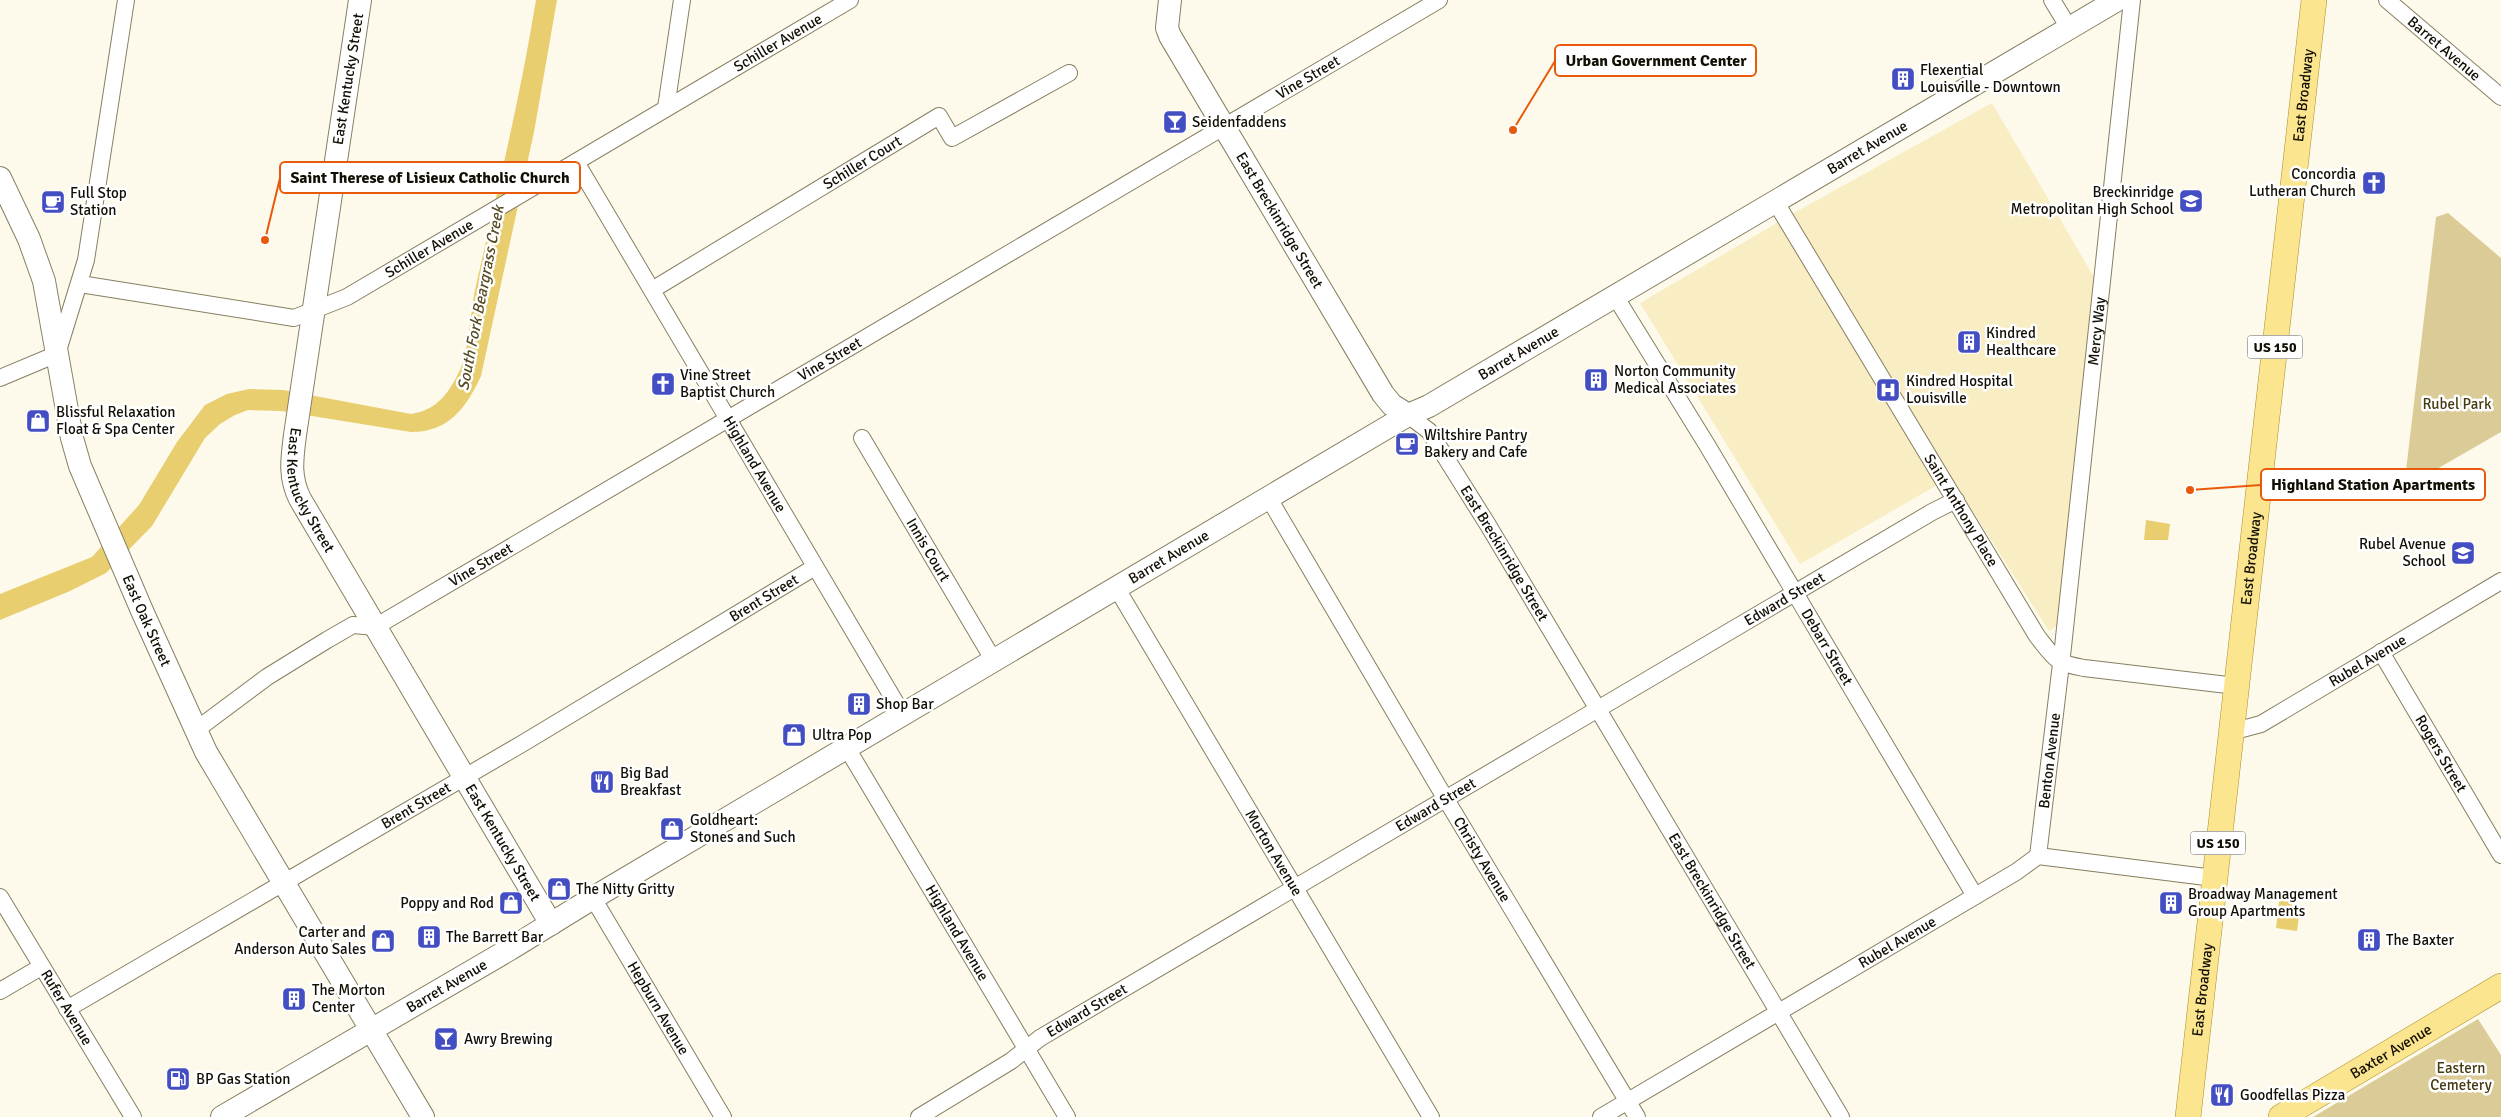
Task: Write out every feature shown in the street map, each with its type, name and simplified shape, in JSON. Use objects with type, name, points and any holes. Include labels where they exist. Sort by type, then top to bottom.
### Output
[{"type":"main road","name":"East Broadway","points":[[2188,1117],[2314,0]]},
{"type":"main road","name":"Baxter Avenue","points":[[2281,1117],[2501,986]]},
{"type":"street","points":[[0,378],[57,354],[86,260],[126,0]]},
{"type":"street","name":"East Kentucky Street","points":[[360,0],[303,377],[291,471],[295,489],[551,924]]},
{"type":"street","points":[[666,108],[682,0]]},
{"type":"street","name":"Schiller Avenue","points":[[80,284],[294,318],[347,297],[850,0]]},
{"type":"street","name":"East Breckinridge Street","points":[[1170,0],[1167,28],[1170,36],[1383,394],[1392,405],[1408,414],[1429,431],[1841,1117]]},
{"type":"street","name":"Vine Street","points":[[375,627],[1439,0]]},
{"type":"street","points":[[2052,0],[2069,28]]},
{"type":"street","name":"Barret Avenue","points":[[222,1117],[551,924],[1408,414],[1429,406],[2117,0]]},
{"type":"street","name":"Mercy Way","points":[[2061,664],[2132,0]]},
{"type":"street","name":"Barret Avenue","points":[[2387,0],[2501,98]]},
{"type":"street","name":"Schiller Court","points":[[652,290],[939,116],[952,138],[1069,74]]},
{"type":"street","name":"Highland Avenue","points":[[576,162],[903,715]]},
{"type":"street","name":"East Oak Street","points":[[0,178],[34,251],[44,281],[72,438],[80,466],[125,574],[206,752],[424,1117]]},
{"type":"street","name":"Saint Anthony Place","points":[[1775,201],[2037,636],[2061,664]]},
{"type":"street","name":"Debarr Street","points":[[1615,296],[1707,445],[1975,896]]},
{"type":"street","name":"Innis Court","points":[[862,438],[994,661]]},
{"type":"street","name":"Christy Avenue","points":[[1270,496],[1325,595],[1637,1117]]},
{"type":"street","name":"Edward Street","points":[[919,1117],[1011,1061],[1040,1038],[1794,593],[1932,512],[1956,500]]},
{"type":"street","name":"Brent Street","points":[[67,1009],[525,742],[815,567]]},
{"type":"street","name":"Rubel Avenue","points":[[2231,732],[2261,724],[2501,581]]},
{"type":"street","name":"Morton Avenue","points":[[1116,587],[1431,1117]]},
{"type":"street","points":[[196,730],[267,677],[353,625],[375,627]]},
{"type":"street","name":"Rogers Street","points":[[2381,652],[2501,855]]},
{"type":"street","points":[[2061,664],[2236,686]]},
{"type":"street","name":"Benton Avenue","points":[[2038,856],[2061,664]]},
{"type":"street","name":"Highland Avenue","points":[[847,748],[1066,1117]]},
{"type":"street","points":[[2038,856],[2214,878]]},
{"type":"street","name":"Rubel Avenue","points":[[1601,1117],[1975,896],[2038,856]]},
{"type":"street","name":"Rufer Avenue","points":[[0,897],[133,1117]]},
{"type":"street","name":"Hepburn Avenue","points":[[593,898],[724,1117]]},
{"type":"street","points":[[0,991],[42,967]]},
{"type":"shaded area","name":"Kindred Hospital Louisville","points":[[1992,103],[2095,279],[2059,625],[2049,631],[1951,477],[1800,564],[1640,303],[1794,213]]},
{"type":"green space","name":"Rubel Park","points":[[2448,213],[2501,258],[2501,432],[2409,485],[2405,479],[2436,217]]},
{"type":"green space","name":"Eastern Cemetery","points":[[2478,1019],[2501,1055],[2501,1117],[2313,1117]]},
{"type":"water","name":"South Fork Beargrass Creek","points":[[536,0],[557,0],[534,132],[481,376],[462,408],[446,423],[436,428],[411,432],[281,411],[248,410],[235,415],[220,424],[205,438],[152,526],[106,573],[70,591],[0,620],[0,594],[92,557],[139,505],[177,442],[205,405],[227,394],[249,389],[283,390],[411,414],[428,409],[441,400],[459,372],[465,355],[475,290],[500,181]]},
{"type":"water","points":[[2146,520],[2170,524],[2168,540],[2144,540]]},
{"type":"water","points":[[2280,893],[2294,894],[2291,914],[2299,915],[2297,931],[2276,928]]},
{"type":"place","name":"Flexential Louisville - Downtown","points":[[1903,79]]},
{"type":"place","name":"Seidenfaddens","points":[[1175,122]]},
{"type":"place","name":"Urban Government Center","points":[[1513,130]]},
{"type":"place","name":"Concordia Lutheran Church","points":[[2374,183]]},
{"type":"place","name":"Breckinridge Metropolitan High School","points":[[2191,201]]},
{"type":"place","name":"Full Stop Station","points":[[53,202]]},
{"type":"place","name":"Saint Therese of Lisieux Catholic Church","points":[[265,240]]},
{"type":"place","name":"Kindred Healthcare","points":[[1969,342]]},
{"type":"place","name":"Norton Community Medical Associates","points":[[1596,380]]},
{"type":"place","name":"Vine Street Baptist Church","points":[[663,384]]},
{"type":"place","name":"Kindred Hospital Louisville","points":[[1888,390]]},
{"type":"place","name":"Blissful Relaxation Float & Spa Center","points":[[38,421]]},
{"type":"place","name":"Wiltshire Pantry Bakery and Cafe","points":[[1407,444]]},
{"type":"place","name":"Highland Station Apartments","points":[[2190,490]]},
{"type":"place","name":"Rubel Avenue School","points":[[2463,553]]},
{"type":"place","name":"Shop Bar","points":[[859,704]]},
{"type":"place","name":"Ultra Pop","points":[[794,735]]},
{"type":"place","name":"Big Bad Breakfast","points":[[602,782]]},
{"type":"place","name":"Goldheart: Stones and Such","points":[[672,829]]},
{"type":"place","name":"The Nitty Gritty","points":[[559,889]]},
{"type":"place","name":"Poppy and Rod","points":[[511,903]]},
{"type":"place","name":"Broadway Management Group Apartments","points":[[2171,903]]},
{"type":"place","name":"The Barrett Bar","points":[[429,937]]},
{"type":"place","name":"The Baxter","points":[[2369,940]]},
{"type":"place","name":"Carter and Anderson Auto Sales","points":[[383,941]]},
{"type":"place","name":"The Morton Center","points":[[294,999]]},
{"type":"place","name":"Awry Brewing","points":[[446,1039]]},
{"type":"place","name":"BP Gas Station","points":[[178,1079]]},
{"type":"place","name":"Goodfellas Pizza","points":[[2222,1095]]}]
